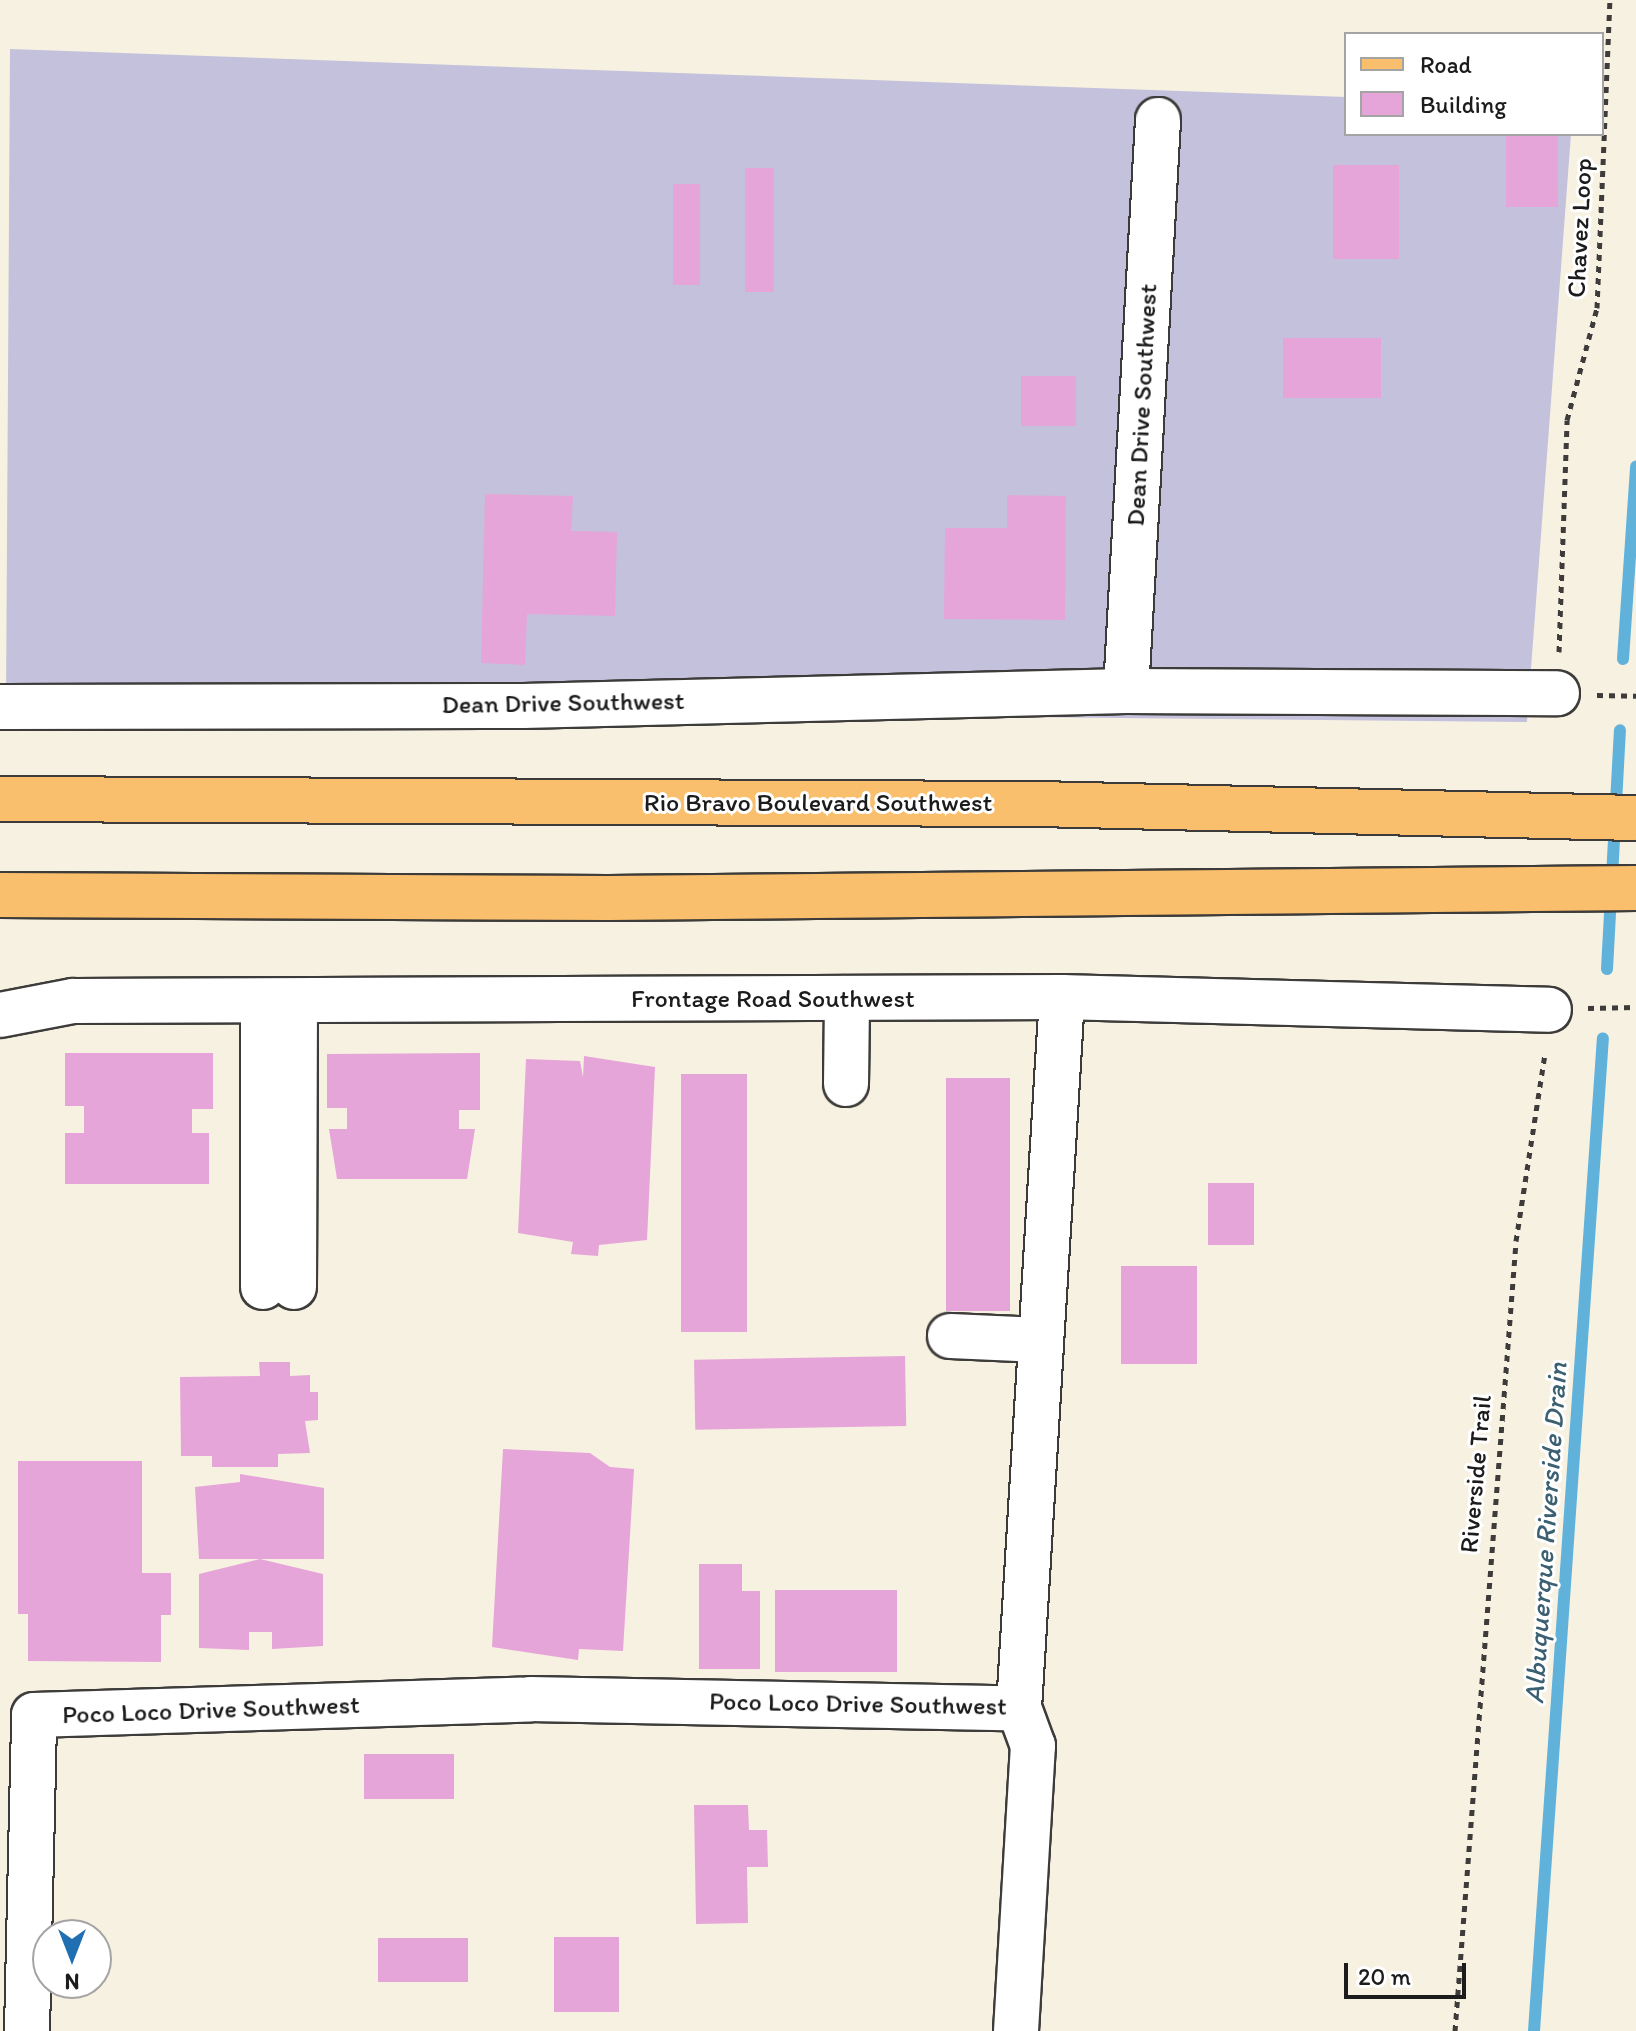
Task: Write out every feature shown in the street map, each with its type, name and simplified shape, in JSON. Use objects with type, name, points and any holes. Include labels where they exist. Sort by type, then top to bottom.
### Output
[{"type":"main road","name":"Rio Bravo Boulevard Southwest","points":[[0,799],[1037,804],[1522,818],[1636,818]]},
{"type":"main road","points":[[0,895],[609,898],[1636,888]]},
{"type":"street","name":"Dean Drive Southwest","points":[[1126,691],[1158,120]]},
{"type":"street","name":"Dean Drive Southwest","points":[[0,707],[523,706],[1126,691],[1557,693]]},
{"type":"street","name":"Frontage Road Southwest","points":[[0,1015],[73,1001],[1062,997],[1549,1010]]},
{"type":"street","name":"Poco Loco Drive Southwest","points":[[27,2031],[17,1711],[530,1699],[1019,1708],[1062,997]]},
{"type":"street","points":[[846,1084],[847,998]]},
{"type":"street","points":[[278,1287],[279,1002]]},
{"type":"street","points":[[950,1336],[1041,1340]]},
{"type":"street","points":[[1016,2031],[1033,1746],[1019,1708]]},
{"type":"path","name":"Chavez Loop","points":[[1557,693],[1567,420],[1597,308],[1610,0]]},
{"type":"path","points":[[1549,1010],[1636,1007]]},
{"type":"path","name":"Riverside Trail","points":[[1455,2031],[1516,1241],[1549,1010]]},
{"type":"shaded area","points":[[10,49],[1344,97],[1344,136],[1571,136],[1527,722],[6,707]]},
{"type":"building","points":[[1506,136],[1558,136],[1558,207],[1506,207]]},
{"type":"building","points":[[1333,165],[1399,165],[1399,259],[1333,259]]},
{"type":"building","points":[[745,168],[774,168],[774,292],[745,292]]},
{"type":"building","points":[[673,184],[700,184],[700,285],[673,285]]},
{"type":"building","points":[[1283,338],[1381,338],[1381,398],[1283,398]]},
{"type":"building","points":[[1021,376],[1076,376],[1076,426],[1021,426]]},
{"type":"building","points":[[485,494],[573,496],[571,531],[617,532],[615,616],[527,614],[525,665],[481,663]]},
{"type":"building","points":[[1007,495],[1066,496],[1065,620],[944,619],[945,528],[1007,528]]},
{"type":"building","points":[[65,1053],[213,1053],[213,1109],[192,1109],[192,1133],[209,1133],[209,1184],[65,1184],[65,1133],[84,1133],[84,1106],[65,1106]]},
{"type":"building","points":[[480,1053],[480,1110],[459,1110],[459,1129],[475,1129],[467,1179],[337,1179],[329,1129],[347,1129],[347,1108],[327,1108],[327,1054]]},
{"type":"building","points":[[584,1056],[655,1067],[647,1240],[599,1245],[598,1256],[571,1254],[573,1242],[518,1233],[526,1059],[580,1061],[583,1077]]},
{"type":"building","points":[[681,1074],[747,1074],[747,1332],[681,1332]]},
{"type":"building","points":[[946,1078],[1010,1078],[1010,1311],[946,1311]]},
{"type":"building","points":[[1208,1183],[1254,1183],[1254,1245],[1208,1245]]},
{"type":"building","points":[[1121,1266],[1197,1266],[1197,1364],[1121,1364]]},
{"type":"building","points":[[905,1356],[906,1426],[695,1430],[694,1360]]},
{"type":"building","points":[[259,1362],[290,1362],[290,1376],[310,1375],[310,1392],[318,1392],[318,1420],[305,1421],[310,1453],[278,1454],[278,1467],[212,1467],[212,1456],[181,1456],[180,1377],[260,1376]]},
{"type":"building","points":[[503,1449],[590,1453],[610,1467],[634,1469],[623,1651],[579,1649],[578,1660],[492,1647]]},
{"type":"building","points":[[18,1461],[142,1461],[142,1573],[171,1573],[171,1615],[161,1615],[161,1662],[28,1661],[28,1614],[18,1614]]},
{"type":"building","points":[[240,1474],[324,1488],[324,1559],[199,1559],[195,1487],[240,1482]]},
{"type":"building","points":[[260,1559],[323,1574],[323,1646],[272,1649],[272,1632],[249,1632],[249,1650],[199,1648],[199,1574]]},
{"type":"building","points":[[699,1564],[742,1564],[742,1591],[760,1591],[760,1669],[699,1669]]},
{"type":"building","points":[[775,1590],[897,1590],[897,1672],[775,1672]]},
{"type":"building","points":[[364,1754],[454,1754],[454,1799],[364,1799]]},
{"type":"building","points":[[694,1805],[748,1805],[749,1830],[767,1830],[768,1867],[747,1867],[748,1923],[696,1924]]},
{"type":"building","points":[[554,1937],[619,1937],[619,2012],[554,2012]]},
{"type":"building","points":[[378,1938],[468,1938],[468,1982],[378,1982]]},
{"type":"waterway","name":"Albuquerque Riverside Drain","points":[[1623,659],[1636,466]]},
{"type":"waterway","name":"Albuquerque Riverside Drain","points":[[1607,969],[1620,730]]},
{"type":"waterway","name":"Albuquerque Riverside Drain","points":[[1534,2031],[1603,1038]]}]
